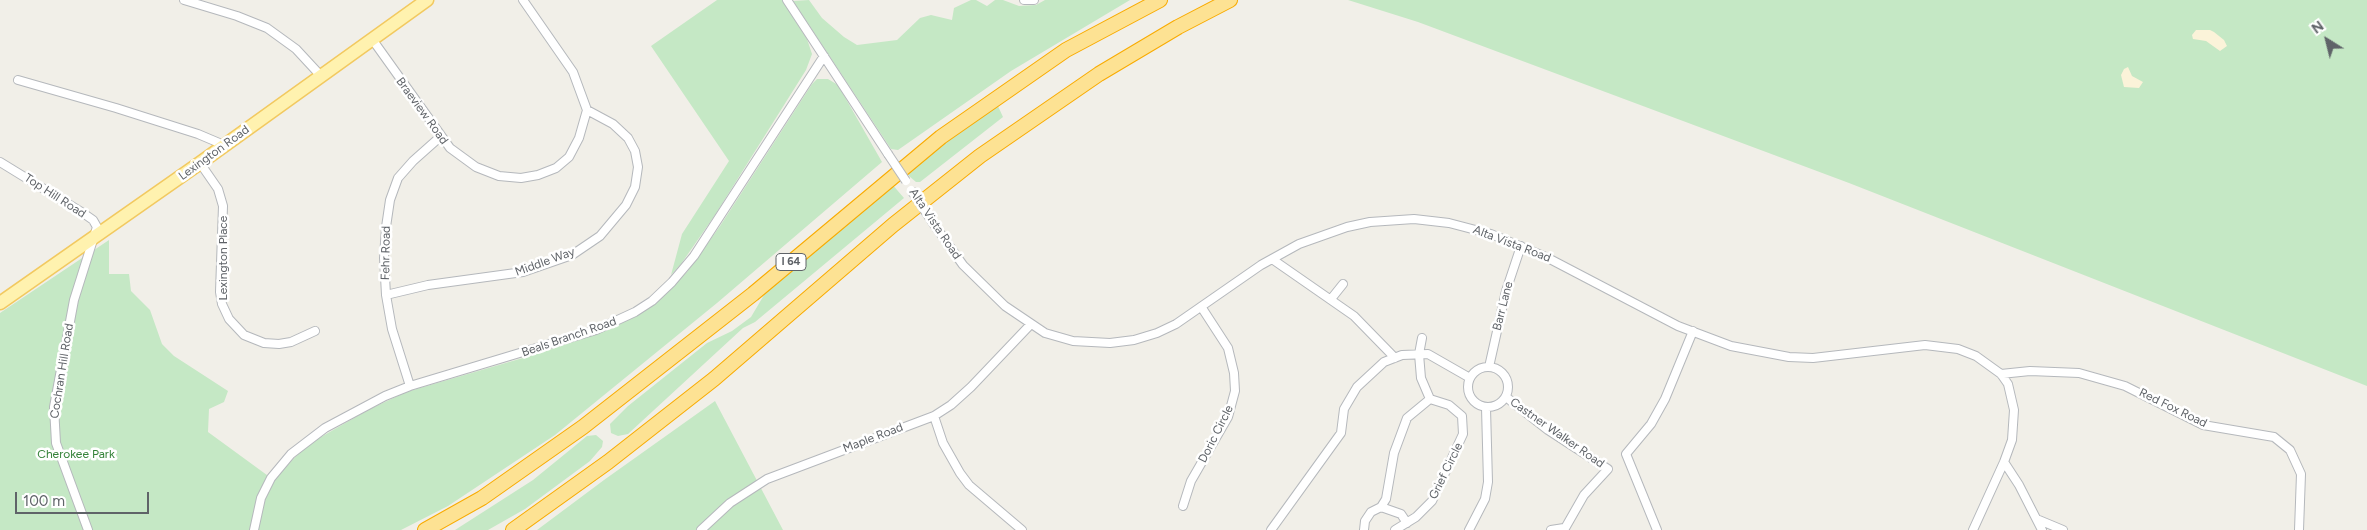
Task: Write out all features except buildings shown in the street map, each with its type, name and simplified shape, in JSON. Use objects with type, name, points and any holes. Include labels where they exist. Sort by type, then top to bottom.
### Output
[{"type":"highway","name":"I 64","points":[[425,530],[482,498],[583,427],[752,294],[942,137],[1066,50],[1160,0]]},
{"type":"highway","points":[[513,530],[608,462],[714,379],[893,225],[980,156],[1099,74],[1178,27],[1230,0]]},
{"type":"main road","name":"Lexington Road","points":[[0,303],[200,163],[427,0]]},
{"type":"street","points":[[184,0],[267,28],[296,49],[321,76]]},
{"type":"street","points":[[523,0],[573,72],[587,110]]},
{"type":"street","name":"Alta Vista Road","points":[[787,0],[950,249],[980,284],[1014,314],[1045,332],[1073,341],[1110,343],[1134,340],[1157,333],[1202,308],[1272,259],[1300,244],[1347,227],[1399,219],[1449,223],[1491,234],[1521,246],[1678,326],[1731,346],[1789,357],[1834,357],[1925,346],[1951,347],[1976,356],[2001,374]]},
{"type":"street","points":[[1024,0],[1034,0]]},
{"type":"street","name":"Braeview Road","points":[[372,39],[440,137],[468,162],[490,173],[512,178],[538,175],[556,168],[568,157],[579,138],[587,110]]},
{"type":"street","name":"Beals Branch Road","points":[[254,530],[264,491],[274,474],[291,454],[325,428],[386,396],[410,386],[596,330],[635,312],[652,300],[672,282],[694,256],[824,56]]},
{"type":"street","points":[[18,80],[116,108],[198,134],[224,145]]},
{"type":"street","name":"Middle Way","points":[[386,295],[428,285],[523,272],[572,255],[600,236],[626,204],[635,187],[638,166],[635,151],[628,138],[614,124],[587,110]]},
{"type":"street","name":"Fehr Road","points":[[410,386],[392,329],[386,295],[384,258],[386,227],[394,186],[403,171],[440,137]]},
{"type":"street","name":"Top Hill Road","points":[[0,162],[93,220],[97,227],[92,239]]},
{"type":"street","name":"Lexington Place","points":[[200,163],[218,189],[223,206],[220,292],[222,304],[229,319],[244,335],[264,343],[279,344],[291,342],[316,331]]},
{"type":"street","name":"Cochran Hill Road","points":[[88,530],[64,467],[53,427],[54,407],[64,343],[92,239]]},
{"type":"street","name":"Barr Lane","points":[[1489,367],[1506,291],[1521,246]]},
{"type":"street","points":[[1272,259],[1354,316],[1395,358]]},
{"type":"street","points":[[1331,299],[1343,284]]},
{"type":"street","name":"Doric Circle","points":[[1183,506],[1191,482],[1228,417],[1235,391],[1233,364],[1228,348],[1202,308]]},
{"type":"street","name":"Maple Road","points":[[701,530],[730,503],[767,479],[934,416],[951,405],[971,387],[1031,324]]},
{"type":"street","points":[[1657,530],[1626,454],[1651,424],[1665,399],[1693,331]]},
{"type":"street","points":[[1364,530],[1365,521],[1371,512],[1382,507],[1386,499],[1394,453],[1408,418],[1430,399],[1422,378],[1419,354],[1422,338]]},
{"type":"street","points":[[1271,530],[1341,433],[1344,409],[1357,387],[1384,362],[1402,355],[1428,354],[1470,378]]},
{"type":"street","points":[[1489,367],[1500,371],[1507,380],[1506,397],[1497,405],[1486,408],[1471,400],[1468,389],[1470,378],[1478,370],[1489,367]]},
{"type":"street","name":"Red Fox Road","points":[[2001,374],[2030,371],[2079,372],[2125,386],[2203,424],[2274,437],[2290,450],[2302,474],[2299,530]]},
{"type":"street","points":[[1973,530],[2012,440],[2014,410],[2008,384],[2001,374]]},
{"type":"street","name":"Castner Walker Road","points":[[1506,397],[1548,430],[1608,469],[1584,495],[1564,529]]},
{"type":"street","name":"Grief Circle","points":[[1395,530],[1432,501],[1464,434],[1462,416],[1449,405],[1430,399]]},
{"type":"street","points":[[1470,530],[1485,499],[1488,482],[1486,408]]},
{"type":"street","points":[[934,416],[943,443],[960,474],[1022,530]]},
{"type":"street","points":[[2004,462],[2039,520],[2042,530]]},
{"type":"street","points":[[1382,507],[1401,514],[1406,523]]},
{"type":"street","points":[[2039,520],[2063,530]]},
{"type":"street","points":[[1551,530],[1564,529]]},
{"type":"green space","points":[[717,0],[782,0],[807,39],[812,54],[806,70],[715,215],[681,264],[671,275],[682,234],[729,161],[651,46]]},
{"type":"green space","points":[[809,0],[822,18],[844,37],[857,45],[897,40],[920,18],[931,15],[952,20],[954,8],[971,0],[976,0],[987,6],[995,0],[1003,0],[1019,6],[1036,5],[1045,0],[1130,0],[1011,71],[898,150],[891,149],[793,1]]},
{"type":"green space","points":[[1348,0],[2367,0],[2367,386],[1849,183],[1418,22]]},
{"type":"green space","name":"Cherokee Park","points":[[817,79],[828,79],[838,85],[882,162],[717,303],[555,435],[448,506],[401,530],[0,530],[0,313],[109,240],[109,274],[129,274],[131,291],[150,310],[162,344],[174,356],[228,391],[224,402],[209,409],[208,432],[271,478],[271,482],[307,445],[368,410],[406,392],[540,353],[614,328],[663,297],[687,272],[720,226]]},
{"type":"green space","points":[[997,104],[1003,117],[920,182],[916,182],[909,176],[908,171]]},
{"type":"green space","points":[[891,183],[904,198],[755,322],[743,328],[628,434],[618,436],[611,433],[610,424],[628,406],[707,343],[732,331],[751,317],[767,290]]},
{"type":"green space","points":[[715,401],[783,530],[537,530],[604,480]]},
{"type":"green space","points":[[596,435],[603,441],[602,447],[590,461],[525,509],[488,530],[455,530],[533,480],[587,436]]},
{"type":"sand","points":[[2196,30],[2210,30],[2214,32],[2224,40],[2227,46],[2220,51],[2206,41],[2193,39],[2192,35]]},
{"type":"sand","points":[[2128,67],[2132,76],[2143,82],[2139,88],[2124,87],[2121,75],[2124,69]]}]
